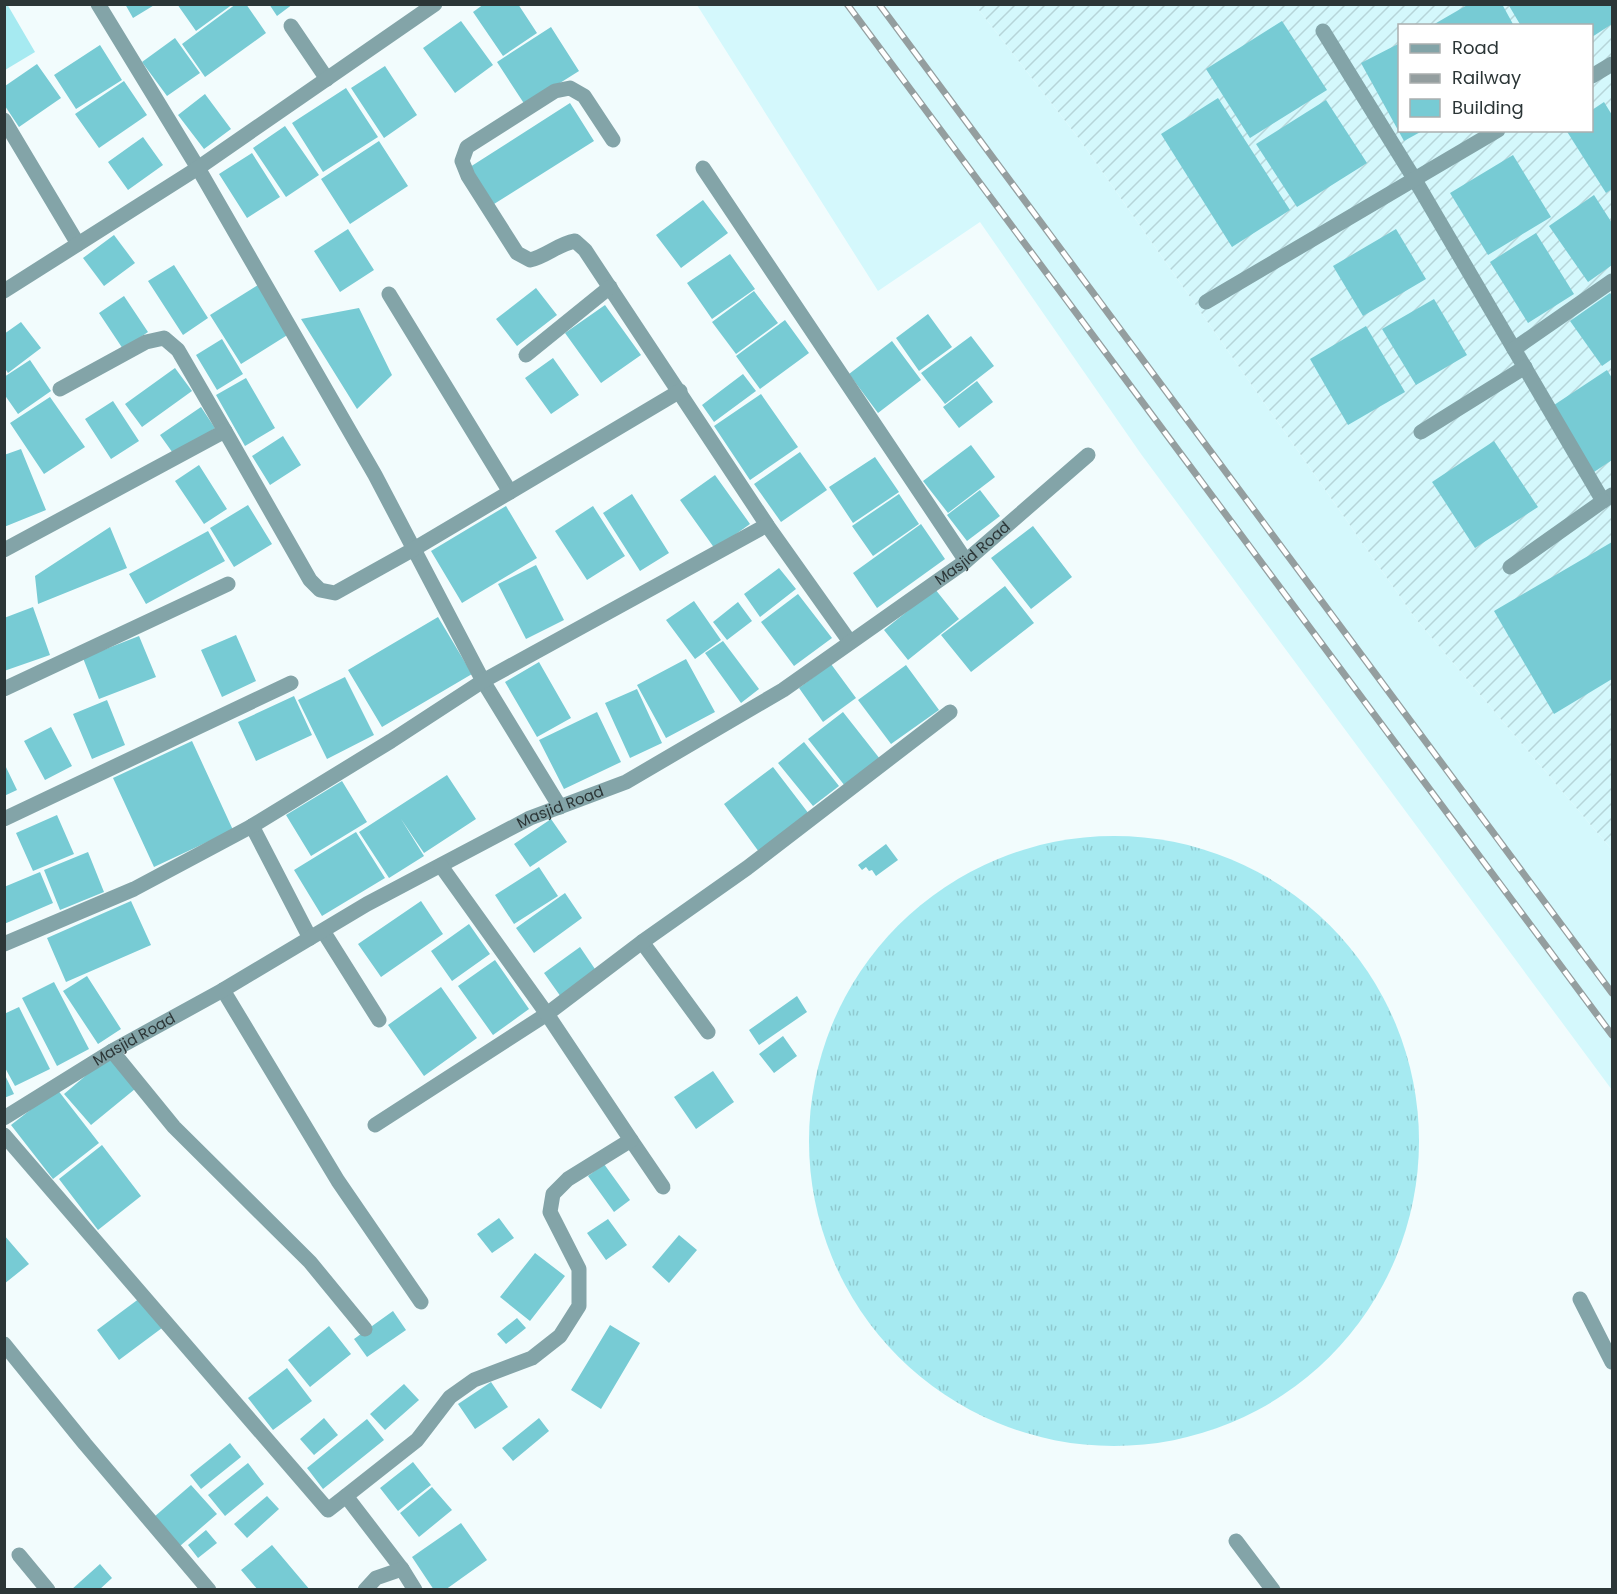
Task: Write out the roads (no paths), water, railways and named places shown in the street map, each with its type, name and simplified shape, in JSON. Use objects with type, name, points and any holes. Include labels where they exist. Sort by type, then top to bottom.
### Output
[{"type":"street","points":[[98,4],[198,168],[375,475],[483,681],[560,807]]},
{"type":"street","points":[[4,291],[198,168],[327,79],[416,10],[435,4]]},
{"type":"street","points":[[291,26],[327,79]]},
{"type":"street","points":[[1323,31],[1415,180],[1514,349],[1608,498],[1510,567]]},
{"type":"street","points":[[1593,75],[1612,64]]},
{"type":"street","points":[[612,140],[584,96],[570,88],[555,91],[466,147],[462,161],[468,176],[517,253],[530,260],[541,258],[563,243],[575,241],[585,250],[767,525],[850,642]]},
{"type":"street","points":[[4,120],[78,244]]},
{"type":"street","points":[[1206,302],[1495,132]]},
{"type":"street","points":[[703,168],[966,561]]},
{"type":"street","points":[[1514,349],[1612,281]]},
{"type":"street","points":[[526,356],[610,287]]},
{"type":"street","points":[[388,294],[510,492]]},
{"type":"street","points":[[60,389],[146,342],[164,338],[178,350],[310,580],[320,590],[335,593],[414,549],[680,391]]},
{"type":"street","points":[[1421,432],[1525,367]]},
{"type":"street","points":[[4,550],[225,431]]},
{"type":"street","name":"Masjid Road","points":[[4,1118],[112,1051],[223,990],[367,904],[530,818],[626,782],[783,690],[966,561],[1088,455]]},
{"type":"street","points":[[4,944],[134,889],[252,826],[391,741],[483,681],[767,525]]},
{"type":"street","points":[[4,689],[228,584]]},
{"type":"street","points":[[4,819],[291,683]]},
{"type":"street","points":[[375,1125],[547,1014],[642,942],[747,868],[950,712]]},
{"type":"street","points":[[252,826],[316,934],[379,1020]]},
{"type":"street","points":[[441,866],[547,1014],[663,1187]]},
{"type":"street","points":[[642,942],[708,1032]]},
{"type":"street","points":[[223,990],[338,1181],[421,1302]]},
{"type":"street","points":[[112,1051],[174,1127],[310,1262],[365,1329]]},
{"type":"street","points":[[4,1135],[176,1331],[328,1510],[417,1440],[450,1397],[474,1380],[532,1358],[560,1336],[579,1306],[579,1269],[550,1212],[553,1194],[568,1179],[631,1140]]},
{"type":"street","points":[[1580,1299],[1612,1362]]},
{"type":"street","points":[[4,1344],[209,1590]]},
{"type":"street","points":[[346,1496],[402,1569],[415,1590]]},
{"type":"street","points":[[1236,1541],[1273,1590]]},
{"type":"street","points":[[19,1555],[48,1590]]},
{"type":"street","points":[[365,1590],[376,1578],[402,1569]]},
{"type":"railway","points":[[847,4],[1612,1035]]},
{"type":"railway","points":[[879,4],[1612,993]]}]
